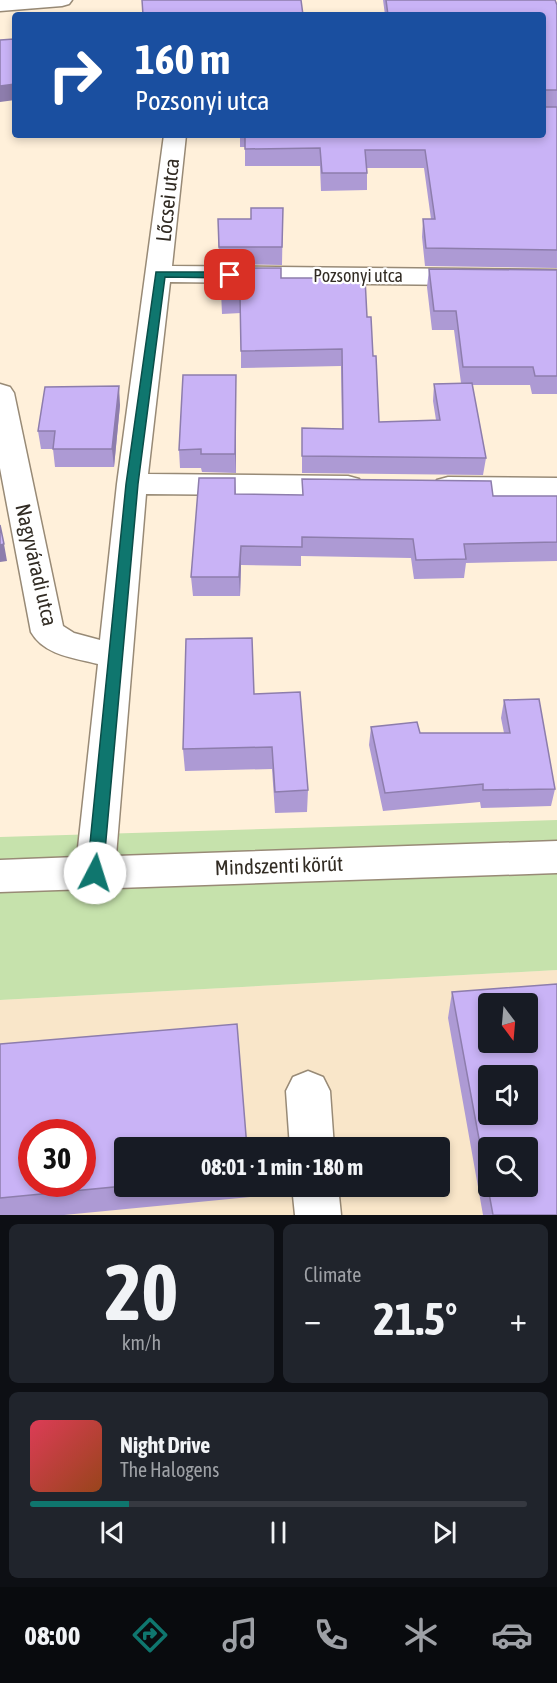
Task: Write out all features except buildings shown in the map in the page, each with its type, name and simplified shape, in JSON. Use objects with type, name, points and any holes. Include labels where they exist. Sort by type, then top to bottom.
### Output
[{"type":"street","points":[[0,4],[62,0]]},
{"type":"street","name":"Lőcsei utca","points":[[95,873],[132,484],[160,274],[175,138]]},
{"type":"street","name":"Pozsonyi utca","points":[[160,274],[557,278]]},
{"type":"street","name":"Nagyváradi utca","points":[[0,393],[48,632],[63,642],[116,657]]},
{"type":"street","points":[[132,484],[380,487]]},
{"type":"street","points":[[415,487],[557,488]]},
{"type":"street","name":"Mindszenti körút","points":[[0,876],[557,857]]},
{"type":"street","points":[[308,1091],[311,1137]]},
{"type":"street","points":[[316,1197],[318,1215]]},
{"type":"shaded area","points":[[557,970],[557,1215],[0,1215],[0,1000]]},
{"type":"green space","points":[[557,820],[557,970],[0,1000],[0,837]]},
{"type":"route","points":[[95,873],[132,484],[160,274],[230,275]]}]
